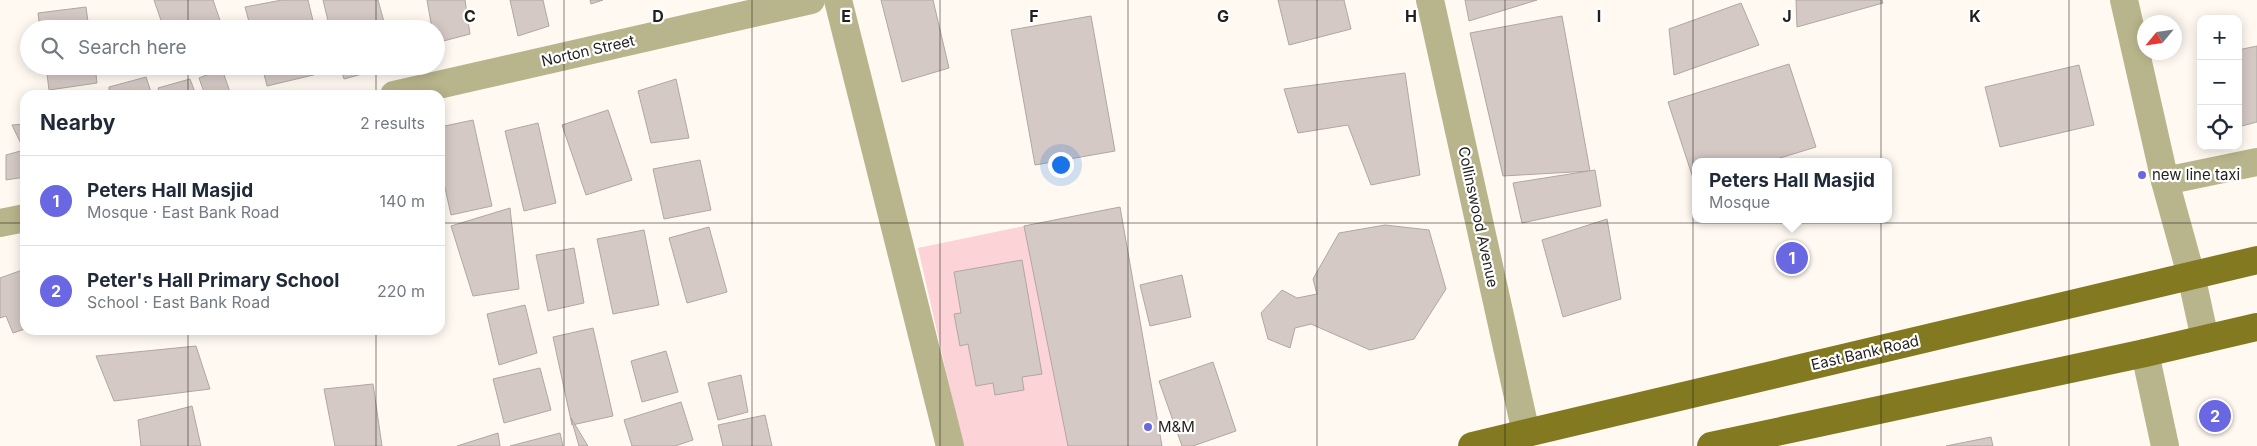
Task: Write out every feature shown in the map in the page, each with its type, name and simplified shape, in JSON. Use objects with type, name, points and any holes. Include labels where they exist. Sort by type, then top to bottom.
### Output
[{"type":"main road","name":"East Bank Road","points":[[1472,446],[2257,260]]},
{"type":"main road","points":[[1711,446],[2145,353],[2257,327]]},
{"type":"street","name":"Norton Street","points":[[416,90],[811,0]]},
{"type":"street","points":[[838,0],[950,446]]},
{"type":"street","name":"Collinswood Avenue","points":[[1430,0],[1526,433]]},
{"type":"street","points":[[2124,0],[2165,181],[2191,275],[2204,338]]},
{"type":"street","points":[[2165,181],[2257,162]]},
{"type":"street","points":[[0,223],[20,219]]},
{"type":"street","points":[[2145,353],[2165,446]]},
{"type":"shaded area","points":[[1024,226],[1068,446],[963,446],[918,248]],"holes":[[[1022,260],[1022,377],[1024,390],[996,395],[993,383],[976,386],[968,344],[960,345],[954,315],[961,313],[954,272]]]},
{"type":"building","points":[[154,0],[213,0],[220,20],[161,20]]},
{"type":"building","points":[[282,0],[308,0],[313,20],[249,20],[245,7]]},
{"type":"building","points":[[323,0],[378,0],[384,20],[328,20]]},
{"type":"building","points":[[427,0],[465,0],[470,34],[445,41],[445,20],[430,20]]},
{"type":"building","points":[[510,0],[543,0],[549,26],[518,36]]},
{"type":"building","points":[[590,0],[603,0],[591,4]]},
{"type":"building","points":[[881,0],[933,0],[949,68],[902,82]]},
{"type":"building","points":[[1278,0],[1344,0],[1351,29],[1289,45]]},
{"type":"building","points":[[1465,0],[1537,0],[1469,21]]},
{"type":"building","points":[[1796,0],[1882,0],[1883,3],[1797,27]]},
{"type":"building","points":[[1741,3],[1759,45],[1674,75],[1669,29]]},
{"type":"building","points":[[86,7],[88,20],[39,20],[38,13]]},
{"type":"building","points":[[1091,16],[1115,151],[1035,165],[1011,30]]},
{"type":"building","points":[[1562,16],[1590,171],[1503,176],[1470,33]]},
{"type":"building","points":[[2257,46],[2257,122],[2242,126],[2242,60],[2242,49]]},
{"type":"building","points":[[1789,64],[1816,147],[1780,158],[1692,158],[1692,175],[1668,102]]},
{"type":"building","points":[[2079,65],[2094,125],[2000,147],[1985,87]]},
{"type":"building","points":[[1405,73],[1420,175],[1371,185],[1348,125],[1298,133],[1284,89]]},
{"type":"building","points":[[47,75],[96,75],[97,83],[49,90]]},
{"type":"building","points":[[207,75],[224,75],[229,90],[203,90],[199,78]]},
{"type":"building","points":[[264,75],[313,75],[267,86]]},
{"type":"building","points":[[343,75],[358,75],[344,79]]},
{"type":"building","points":[[146,77],[150,90],[109,90],[109,87]]},
{"type":"building","points":[[190,79],[194,90],[159,90],[158,88]]},
{"type":"building","points":[[676,79],[689,138],[651,143],[638,91]]},
{"type":"building","points":[[608,110],[632,180],[586,195],[562,125]]},
{"type":"building","points":[[473,120],[492,206],[451,215],[445,188],[445,126]]},
{"type":"building","points":[[538,123],[556,203],[524,211],[505,131]]},
{"type":"building","points":[[20,124],[20,142],[12,125]]},
{"type":"building","points":[[20,151],[20,178],[6,180],[6,155]]},
{"type":"building","points":[[700,160],[711,210],[664,219],[653,169]]},
{"type":"building","points":[[1595,170],[1601,206],[1522,223],[1513,183]]},
{"type":"building","points":[[1120,207],[1162,446],[1068,446],[1024,226]]},
{"type":"building","points":[[510,208],[519,289],[473,296],[451,226]]},
{"type":"building","points":[[1607,219],[1621,299],[1563,317],[1542,240]]},
{"type":"building","points":[[1385,225],[1429,230],[1446,289],[1414,339],[1370,350],[1311,324],[1295,328],[1290,348],[1268,339],[1261,313],[1282,290],[1297,298],[1317,294],[1313,279],[1339,233]]},
{"type":"building","points":[[709,227],[727,292],[687,303],[669,238]]},
{"type":"building","points":[[644,230],[659,305],[613,314],[597,239]]},
{"type":"building","points":[[574,248],[584,303],[548,311],[536,255]]},
{"type":"building","points":[[1022,260],[1042,374],[1022,377],[1024,390],[995,395],[993,383],[976,386],[968,344],[960,346],[954,314],[961,313],[954,272]]},
{"type":"building","points":[[20,271],[20,331],[13,333],[6,316],[0,318],[0,278]]},
{"type":"building","points":[[1182,275],[1191,317],[1150,326],[1140,285]]},
{"type":"building","points":[[525,305],[537,353],[499,365],[487,314]]},
{"type":"building","points":[[593,328],[613,416],[572,425],[553,337]]},
{"type":"building","points":[[196,346],[210,389],[114,401],[96,356]]},
{"type":"building","points":[[666,351],[678,392],[642,402],[631,361]]},
{"type":"building","points":[[1213,362],[1236,431],[1193,446],[1182,446],[1159,381]]},
{"type":"building","points":[[540,368],[551,410],[504,423],[493,379]]},
{"type":"building","points":[[741,375],[748,412],[718,420],[708,383]]},
{"type":"building","points":[[373,384],[382,446],[335,446],[324,389]]},
{"type":"building","points":[[681,402],[693,440],[675,446],[632,446],[624,420]]},
{"type":"building","points":[[192,406],[201,446],[141,446],[138,420]]},
{"type":"building","points":[[765,415],[772,446],[723,446],[718,425]]},
{"type":"building","points":[[571,418],[588,446],[579,446]]},
{"type":"building","points":[[498,433],[500,446],[457,446]]},
{"type":"building","points":[[560,433],[563,446],[510,446]]},
{"type":"building","points":[[1991,437],[1993,446],[1946,446]]},
{"type":"place","name":"new line taxi","points":[[2142,175]]},
{"type":"place","name":"Peters Hall Masjid","points":[[1792,258]]},
{"type":"place","name":"Peter's Hall Primary School","points":[[2215,416]]},
{"type":"place","name":"M&M","points":[[1148,427]]}]
